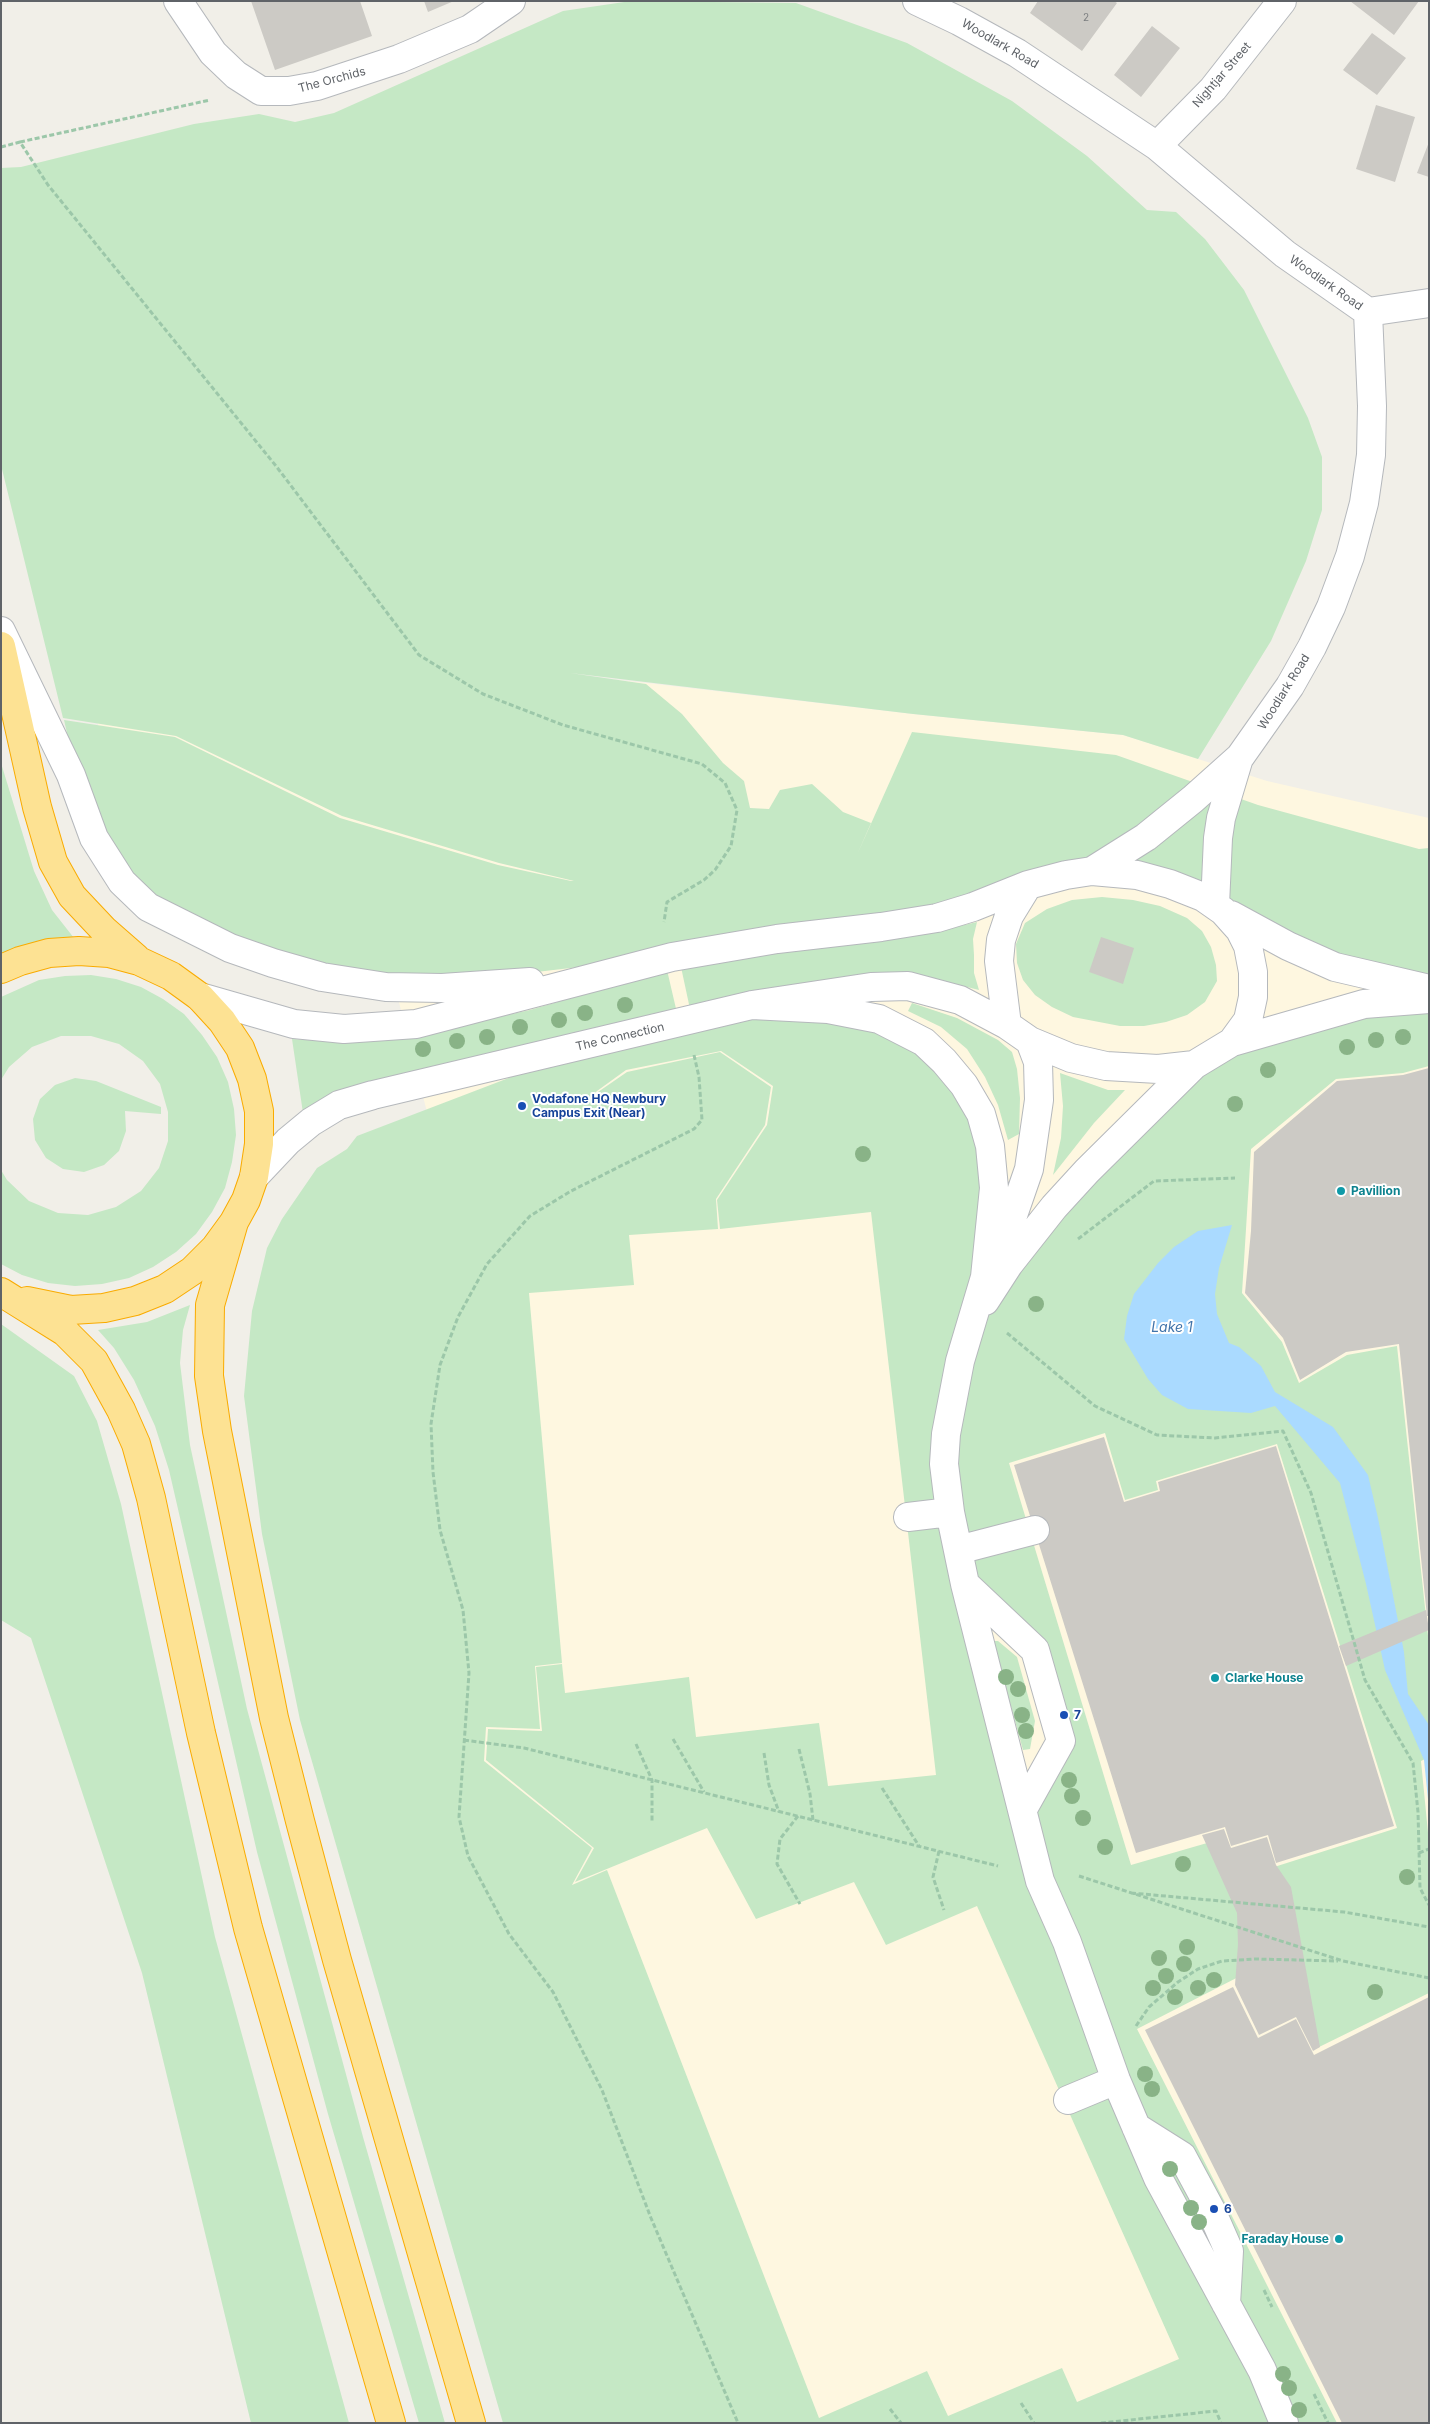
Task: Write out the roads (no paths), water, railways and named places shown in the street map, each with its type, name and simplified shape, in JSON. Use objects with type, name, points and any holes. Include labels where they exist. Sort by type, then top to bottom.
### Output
[{"type":"highway","points":[[1,646],[37,807],[53,862],[72,896],[104,930],[139,960],[171,976],[200,997],[222,1021],[240,1048],[252,1079],[259,1112],[259,1144],[254,1176],[246,1200],[234,1222],[215,1248],[192,1271],[165,1289],[135,1301],[104,1308],[71,1310],[39,1305],[5,1294]]},
{"type":"highway","points":[[1,969],[20,961],[49,953],[80,951],[110,954],[139,960]]},
{"type":"highway","points":[[234,1222],[210,1305],[209,1376],[217,1431],[274,1718],[337,1960],[470,2423]]},
{"type":"highway","points":[[5,1294],[65,1332],[94,1361],[121,1410],[136,1444],[151,1498],[201,1733],[248,1928],[391,2423]]},
{"type":"street","name":"The Orchids","points":[[178,1],[213,53],[236,75],[261,91],[317,86],[400,59],[470,29],[511,1]]},
{"type":"street","name":"Woodlark Road","points":[[917,1],[960,21],[1017,53],[1157,146],[1284,254],[1368,312],[1372,406],[1371,455],[1364,503],[1350,556],[1331,607],[1312,647],[1276,708],[1240,757],[1193,799],[1146,836],[1092,871]]},
{"type":"street","name":"Nightjar Street","points":[[1157,146],[1213,89],[1282,1]]},
{"type":"street","points":[[1368,312],[1429,303]]},
{"type":"street","points":[[1,630],[71,776],[94,838],[122,882],[148,907],[230,948],[273,964],[322,976],[386,987],[442,988],[502,985],[608,973]]},
{"type":"street","name":"Woodlark Road","points":[[1219,908],[1215,866],[1221,818],[1240,757]]},
{"type":"street","points":[[200,997],[294,1024],[344,1030],[416,1024],[672,958],[777,939],[881,927],[937,918],[972,907],[1028,885],[1066,875],[1092,871],[1137,875],[1170,884],[1204,897],[1219,908],[1288,946],[1335,967],[1429,989]]},
{"type":"street","points":[[1007,1025],[998,961],[1001,940],[1009,916],[1028,885]]},
{"type":"street","points":[[1219,908],[1240,930],[1248,946],[1253,972],[1253,998],[1248,1020],[1232,1042]]},
{"type":"street","name":"The Connection","points":[[254,1176],[288,1141],[310,1122],[339,1105],[373,1095],[687,1022],[752,1005],[871,987],[908,986],[960,1000],[1007,1025],[1030,1041],[1071,1058],[1106,1066],[1158,1069],[1194,1065]]},
{"type":"street","points":[[974,1317],[1009,1264],[1036,1230],[1115,1141],[1194,1065],[1232,1042],[1364,1004],[1429,999]]},
{"type":"street","points":[[752,1005],[828,1009],[879,1019],[924,1042],[944,1061],[964,1085],[981,1114],[990,1146],[994,1188],[985,1277],[960,1361],[946,1434],[944,1464],[950,1512],[965,1584],[1040,1881],[1067,1942],[1116,2080],[1158,2178],[1262,2370],[1284,2423]]},
{"type":"street","points":[[985,1277],[1010,1224],[1030,1169],[1039,1100],[1038,1062],[1030,1041]]},
{"type":"street","points":[[908,1517],[950,1512]]},
{"type":"street","points":[[958,1550],[1035,1530]]},
{"type":"street","points":[[965,1584],[1035,1650],[1061,1741],[1022,1809]]},
{"type":"street","points":[[1068,2100],[1116,2080]]},
{"type":"water","name":"Lake 1","points":[[1232,1225],[1219,1268],[1215,1294],[1217,1314],[1229,1343],[1239,1347],[1261,1366],[1275,1392],[1333,1427],[1368,1475],[1404,1652],[1408,1694],[1429,1725],[1429,1809],[1424,1760],[1385,1670],[1366,1584],[1340,1483],[1275,1406],[1251,1413],[1188,1409],[1162,1395],[1148,1379],[1124,1339],[1127,1316],[1134,1294],[1158,1263],[1174,1247],[1198,1231]]},
{"type":"place","name":"Vodafone HQ Newbury Campus Exit (Near)","points":[[522,1106]]},
{"type":"place","name":"Pavillion","points":[[1341,1191]]},
{"type":"place","name":"Clarke House","points":[[1215,1678]]},
{"type":"place","name":"7","points":[[1064,1715]]},
{"type":"place","name":"6","points":[[1214,2209]]},
{"type":"place","name":"Faraday House","points":[[1339,2239]]}]
